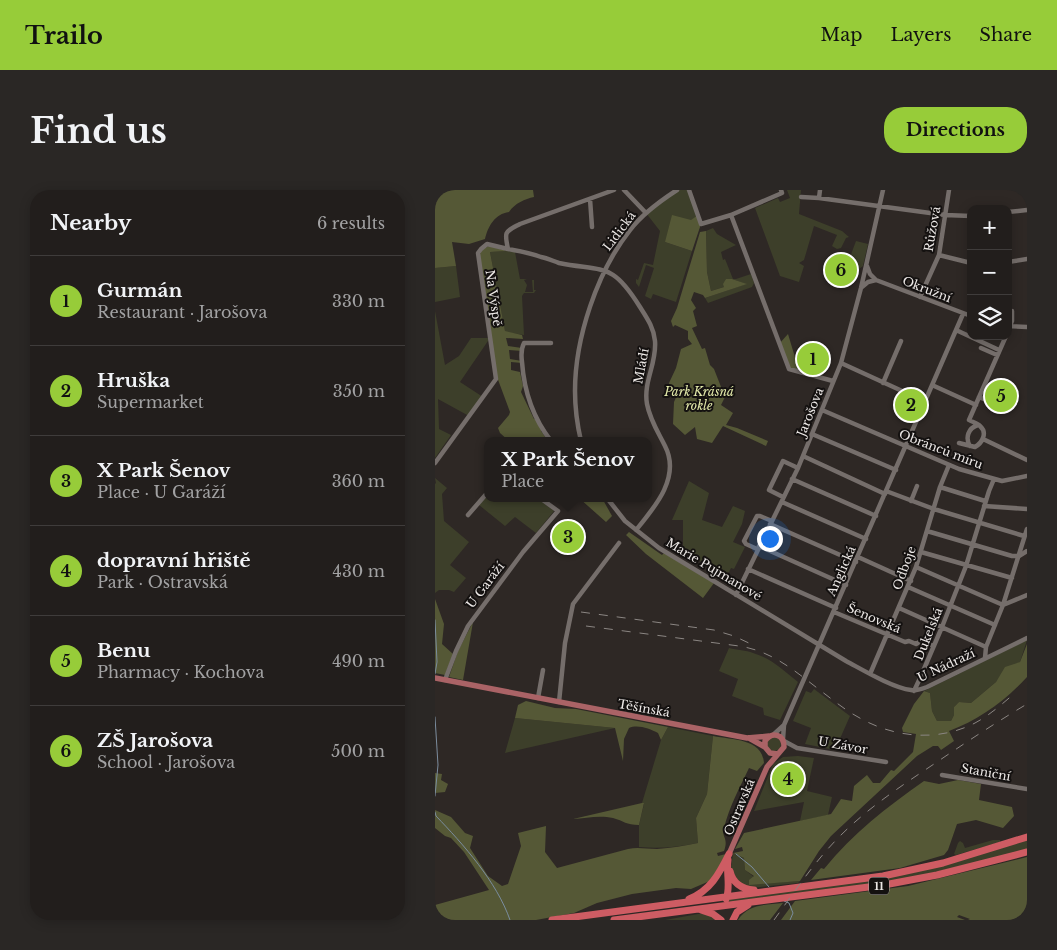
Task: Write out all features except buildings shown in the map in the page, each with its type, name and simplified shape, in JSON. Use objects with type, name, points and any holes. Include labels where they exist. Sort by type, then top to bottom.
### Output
[{"type":"highway","name":"11","points":[[552,920],[899,873],[943,863],[1027,837]]},
{"type":"highway","name":"11","points":[[614,920],[884,886],[937,875],[1027,852]]},
{"type":"highway","points":[[729,856],[731,875],[738,886],[747,890],[770,891]]},
{"type":"highway","points":[[698,909],[721,903],[728,897],[727,872],[729,856]]},
{"type":"highway","points":[[677,903],[704,892],[729,856]]},
{"type":"highway","points":[[733,920],[740,909],[756,903]]},
{"type":"highway","points":[[698,909],[713,914],[721,920]]},
{"type":"main road","name":"Těšínská","points":[[435,678],[747,738],[771,735]]},
{"type":"main road","points":[[771,735],[778,735],[783,740],[784,746],[780,753],[772,754],[766,749],[765,741],[771,735]]},
{"type":"main road","name":"Těšínská","points":[[747,738],[766,749]]},
{"type":"main road","name":"Ostravská","points":[[766,749],[767,767]]},
{"type":"main road","name":"Ostravská","points":[[729,856],[767,767],[780,753]]},
{"type":"street","points":[[580,437],[575,406],[578,360],[589,314],[605,270],[555,262],[539,256],[508,249],[505,236],[507,231],[520,224],[615,190]]},
{"type":"street","points":[[624,190],[646,213]]},
{"type":"street","name":"Lidická","points":[[605,270],[623,239],[646,213],[677,190]]},
{"type":"street","points":[[689,190],[701,224],[731,215],[782,193],[781,190]]},
{"type":"street","points":[[819,198],[820,190]]},
{"type":"street","name":"Jarošova","points":[[736,594],[798,468],[841,363],[861,288],[883,190]]},
{"type":"street","name":"Růžová","points":[[920,297],[939,255],[949,190]]},
{"type":"street","points":[[801,197],[880,205],[945,215],[967,216]]},
{"type":"street","points":[[590,199],[592,228]]},
{"type":"street","points":[[1012,212],[1027,210]]},
{"type":"street","points":[[731,215],[789,369],[833,381]]},
{"type":"street","name":"Na Výspě","points":[[435,463],[496,379],[478,253],[487,244],[508,249]]},
{"type":"street","points":[[939,255],[967,262]]},
{"type":"street","points":[[1012,261],[1027,259]]},
{"type":"street","points":[[866,264],[870,274],[876,280]]},
{"type":"street","name":"Mládí","points":[[605,270],[613,274],[629,288],[651,324],[655,338],[655,355],[647,384],[647,404],[655,429],[666,447],[669,466],[664,491],[636,530]]},
{"type":"street","points":[[861,288],[868,282],[876,280]]},
{"type":"street","name":"Okružní","points":[[876,280],[967,315]]},
{"type":"street","points":[[841,363],[924,401],[963,314]]},
{"type":"street","points":[[1012,327],[1027,326]]},
{"type":"street","points":[[955,330],[998,353]]},
{"type":"street","points":[[959,443],[971,447],[979,444],[983,439],[984,434],[980,425],[969,420],[1004,340]]},
{"type":"street","points":[[883,383],[901,341]]},
{"type":"street","points":[[549,437],[532,408],[525,389],[521,355],[524,343],[551,343]]},
{"type":"street","points":[[981,348],[998,353]]},
{"type":"street","points":[[932,385],[976,405]]},
{"type":"street","points":[[979,397],[1004,408]]},
{"type":"street","name":"Anglická","points":[[783,740],[784,725],[896,470],[924,401]]},
{"type":"street","name":"Obránců míru","points":[[822,410],[949,465],[994,480],[1010,480],[1027,476]]},
{"type":"street","points":[[971,447],[967,439],[969,433],[975,426],[980,425]]},
{"type":"street","points":[[812,434],[896,470]]},
{"type":"street","points":[[983,439],[1027,460]]},
{"type":"street","points":[[803,456],[886,492],[933,509],[1024,536]]},
{"type":"street","points":[[798,468],[783,462],[769,490],[783,499],[866,539]]},
{"type":"street","name":"Odboje","points":[[870,674],[916,567],[933,509],[949,465]]},
{"type":"street","points":[[792,479],[876,516]]},
{"type":"street","name":"Dukelská","points":[[914,690],[966,566],[994,480]]},
{"type":"street","points":[[911,501],[917,486]]},
{"type":"street","points":[[940,488],[985,503],[1027,509]]},
{"type":"street","points":[[469,515],[484,497]]},
{"type":"street","name":"U Garáží","points":[[445,680],[468,626],[523,552],[557,512],[545,502]]},
{"type":"street","name":"Marie Pujmanové","points":[[610,502],[625,521],[659,548],[820,645]]},
{"type":"street","points":[[846,585],[746,544],[744,541],[757,516],[857,560],[911,580]]},
{"type":"street","points":[[985,658],[986,647],[1003,605],[1027,529]]},
{"type":"street","points":[[927,530],[1012,556],[1019,556],[1027,551]]},
{"type":"street","points":[[559,702],[565,642],[573,604],[619,543]]},
{"type":"street","points":[[921,552],[1012,578]]},
{"type":"street","points":[[916,567],[1003,605],[1027,595]]},
{"type":"street","name":"Šenovská","points":[[748,569],[887,635],[905,642],[909,641],[916,644],[921,641],[934,646]]},
{"type":"street","points":[[908,587],[995,625]]},
{"type":"street","points":[[899,608],[986,647]]},
{"type":"street","name":"U Nádraží","points":[[820,645],[870,674],[905,689],[914,690],[931,685],[1027,638]]},
{"type":"street","points":[[538,698],[543,670]]},
{"type":"street","points":[[921,676],[924,681],[931,685]]},
{"type":"street","name":"Anglická","points":[[771,735],[784,725]]},
{"type":"street","name":"U Závor","points":[[783,740],[797,748],[886,762]]},
{"type":"street","name":"U Závor","points":[[780,753],[797,748]]},
{"type":"street","name":"Staniční","points":[[942,775],[1027,789]]},
{"type":"green space","points":[[435,190],[533,190],[534,197],[520,202],[509,212],[496,218],[490,225],[485,239],[469,244],[452,242],[456,266],[435,268]]},
{"type":"green space","points":[[677,190],[689,190],[698,215],[665,242],[692,251],[676,302],[653,294],[651,299],[645,296],[654,268],[646,265],[639,287],[636,283],[644,263],[653,265],[660,231],[646,213]]},
{"type":"green space","points":[[787,190],[801,190],[799,214],[842,231],[849,237],[846,238],[841,248],[837,249],[832,246],[837,235],[814,226],[804,260],[799,263],[804,266],[799,282],[780,276],[755,208],[778,198],[780,202],[790,198]]},
{"type":"green space","points":[[672,215],[691,220],[698,215],[701,224],[692,251],[665,242]]},
{"type":"green space","points":[[713,228],[717,234],[736,245],[721,252],[733,279],[751,274],[754,283],[752,287],[708,303],[705,298],[746,284],[726,279],[724,287],[711,291],[707,272],[706,231]]},
{"type":"green space","name":"Park Krásná rokle","points":[[706,231],[707,272],[711,291],[724,287],[723,284],[726,279],[747,284],[705,298],[703,295],[694,292],[691,300],[696,308],[693,311],[697,326],[692,328],[702,349],[705,348],[710,365],[714,369],[725,397],[721,405],[733,413],[726,425],[768,441],[766,446],[723,426],[712,443],[697,439],[695,427],[685,435],[673,424],[674,402],[677,395],[670,391],[669,383],[676,368],[681,349],[692,344],[688,339],[688,331],[675,325],[673,327],[671,321],[677,308],[700,232]]},
{"type":"green space","points":[[856,241],[868,244],[863,266],[859,269],[847,265]]},
{"type":"green space","points":[[490,246],[507,251],[490,252],[505,331],[522,335],[523,339],[506,338],[508,346],[522,348],[522,351],[509,350],[510,359],[522,361],[522,363],[511,362],[511,370],[520,372],[523,386],[521,392],[545,437],[504,437],[498,428],[510,412],[497,377],[479,260],[481,249]]},
{"type":"green space","points":[[490,252],[515,252],[520,279],[527,279],[524,280],[527,285],[525,292],[533,292],[532,280],[534,280],[534,290],[536,290],[534,293],[524,293],[522,296],[524,335],[505,332]]},
{"type":"green space","points":[[456,266],[460,297],[435,302],[435,268]]},
{"type":"green space","points":[[435,311],[445,365],[459,356],[471,338],[490,338],[460,382],[483,397],[469,416],[438,399],[439,429],[451,435],[435,458]]},
{"type":"green space","points":[[788,334],[797,364],[800,367],[798,372],[789,369],[779,344]]},
{"type":"green space","points":[[435,478],[447,488],[442,494],[444,521],[469,542],[450,565],[466,578],[454,592],[439,590],[435,593]]},
{"type":"green space","points":[[689,481],[709,493],[702,520],[722,527],[733,506],[745,511],[742,524],[733,542],[745,547],[734,569],[731,568],[729,572],[720,571],[718,575],[687,551],[683,551],[683,520],[672,520]]},
{"type":"green space","points":[[484,499],[484,502],[542,502],[554,511],[536,533],[515,517],[505,526],[479,505]]},
{"type":"green space","points":[[584,502],[604,502],[612,516],[606,522]]},
{"type":"green space","points":[[629,532],[662,555],[664,553],[714,583],[703,598],[646,554],[626,535]]},
{"type":"green space","points":[[435,599],[444,624],[442,644],[453,654],[445,675],[435,673]]},
{"type":"green space","points":[[473,622],[463,680],[449,677],[458,651]]},
{"type":"green space","points":[[1027,640],[1020,662],[1001,675],[996,682],[971,703],[959,702],[954,707],[954,715],[951,721],[937,721],[932,711],[930,693],[924,691]]},
{"type":"green space","points":[[1027,644],[1027,677],[991,709],[960,727],[949,731],[954,741],[941,750],[938,746],[933,746],[917,756],[831,836],[800,881],[749,885],[749,880],[754,876],[745,870],[744,858],[733,853],[743,851],[742,847],[735,849],[744,833],[831,814],[841,799],[852,801],[854,786],[867,775],[873,783],[880,783],[891,770],[894,771],[913,752],[916,734],[903,732],[902,728],[914,704],[924,691],[930,693],[932,711],[937,721],[951,721],[954,715],[954,707],[959,702],[971,703],[996,682],[1005,667],[1020,662]]},
{"type":"green space","points":[[729,648],[760,655],[777,665],[798,682],[780,720],[764,715],[763,708],[732,696],[738,679],[719,671]]},
{"type":"green space","points":[[814,689],[850,716],[835,750],[805,744],[811,728],[793,721],[806,691],[811,693]]},
{"type":"green space","points":[[526,701],[555,708],[576,709],[668,727],[661,740],[658,733],[651,730],[640,727],[629,728],[624,739],[623,761],[615,728],[515,718],[518,705]]},
{"type":"green space","points":[[515,718],[615,728],[505,753]]},
{"type":"green space","points":[[668,727],[713,736],[707,794],[696,818],[698,843],[669,847],[639,847],[639,825],[644,804],[642,803],[661,740]]},
{"type":"green space","points":[[713,736],[752,745],[762,755],[764,763],[757,771],[749,768],[735,797],[724,828],[723,834],[726,843],[724,851],[717,853],[718,856],[726,854],[712,880],[691,889],[676,888],[632,894],[597,903],[574,913],[536,920],[435,920],[435,905],[489,890],[464,852],[451,838],[435,828],[435,810],[451,817],[465,833],[473,836],[470,848],[488,876],[502,886],[508,884],[521,846],[518,833],[546,826],[545,852],[557,868],[628,849],[662,849],[698,843],[696,818],[707,794]]},
{"type":"green space","points":[[774,737],[779,739],[781,744],[779,749],[774,751],[769,749],[767,744],[769,739]]},
{"type":"green space","points":[[783,757],[814,758],[807,791],[832,797],[828,815],[800,821],[804,802],[754,811],[773,764]]},
{"type":"green space","points":[[435,773],[442,774],[441,780],[448,784],[445,792],[435,793]]},
{"type":"green space","points":[[958,780],[981,784],[979,800],[1012,807],[1014,816],[1003,828],[976,820],[957,824],[948,850],[944,855],[900,868],[811,880],[821,868],[824,869],[871,821],[924,781],[939,784]]},
{"type":"green space","points":[[644,803],[639,825],[628,824],[608,817],[573,819]]},
{"type":"green space","points":[[1027,839],[1027,850],[906,879],[727,903],[729,899],[864,881]]},
{"type":"green space","points":[[993,840],[1000,840],[1000,842],[954,854],[960,841],[965,848]]},
{"type":"green space","points":[[733,853],[744,858],[745,870],[754,877],[750,884],[800,881],[798,883],[753,888],[740,883],[731,869]]},
{"type":"green space","points":[[1027,857],[1027,920],[968,920],[970,919],[959,915],[957,917],[965,920],[781,920],[795,901],[908,886]]},
{"type":"green space","points":[[783,903],[770,920],[738,920],[752,908]]},
{"type":"green space","points":[[708,914],[717,920],[665,920]]},
{"type":"waterway","points":[[435,620],[437,662],[435,674]]},
{"type":"waterway","points":[[435,717],[438,765],[435,796]]},
{"type":"waterway","points":[[435,812],[436,816],[468,851],[488,878],[510,920]]},
{"type":"waterway","points":[[736,854],[752,867],[769,887]]},
{"type":"waterway","points":[[784,901],[789,903],[793,913],[790,920]]},
{"type":"railway","points":[[581,612],[714,630],[734,636],[753,645]]},
{"type":"railway","points":[[586,626],[739,646],[762,652],[792,669],[853,714],[872,724],[901,733],[931,735],[961,729],[986,716],[1015,693]]},
{"type":"railway","points":[[774,920],[805,876],[840,836],[862,816],[909,781],[1027,704]]},
{"type":"place","name":"ZŠ Jarošova","points":[[841,270]]},
{"type":"place","name":"Gurmán","points":[[813,359]]},
{"type":"place","name":"Benu","points":[[1001,396]]},
{"type":"place","name":"Hruška","points":[[911,405]]},
{"type":"place","name":"X Park Šenov","points":[[568,537]]},
{"type":"place","name":"dopravní hřiště","points":[[788,779]]}]
